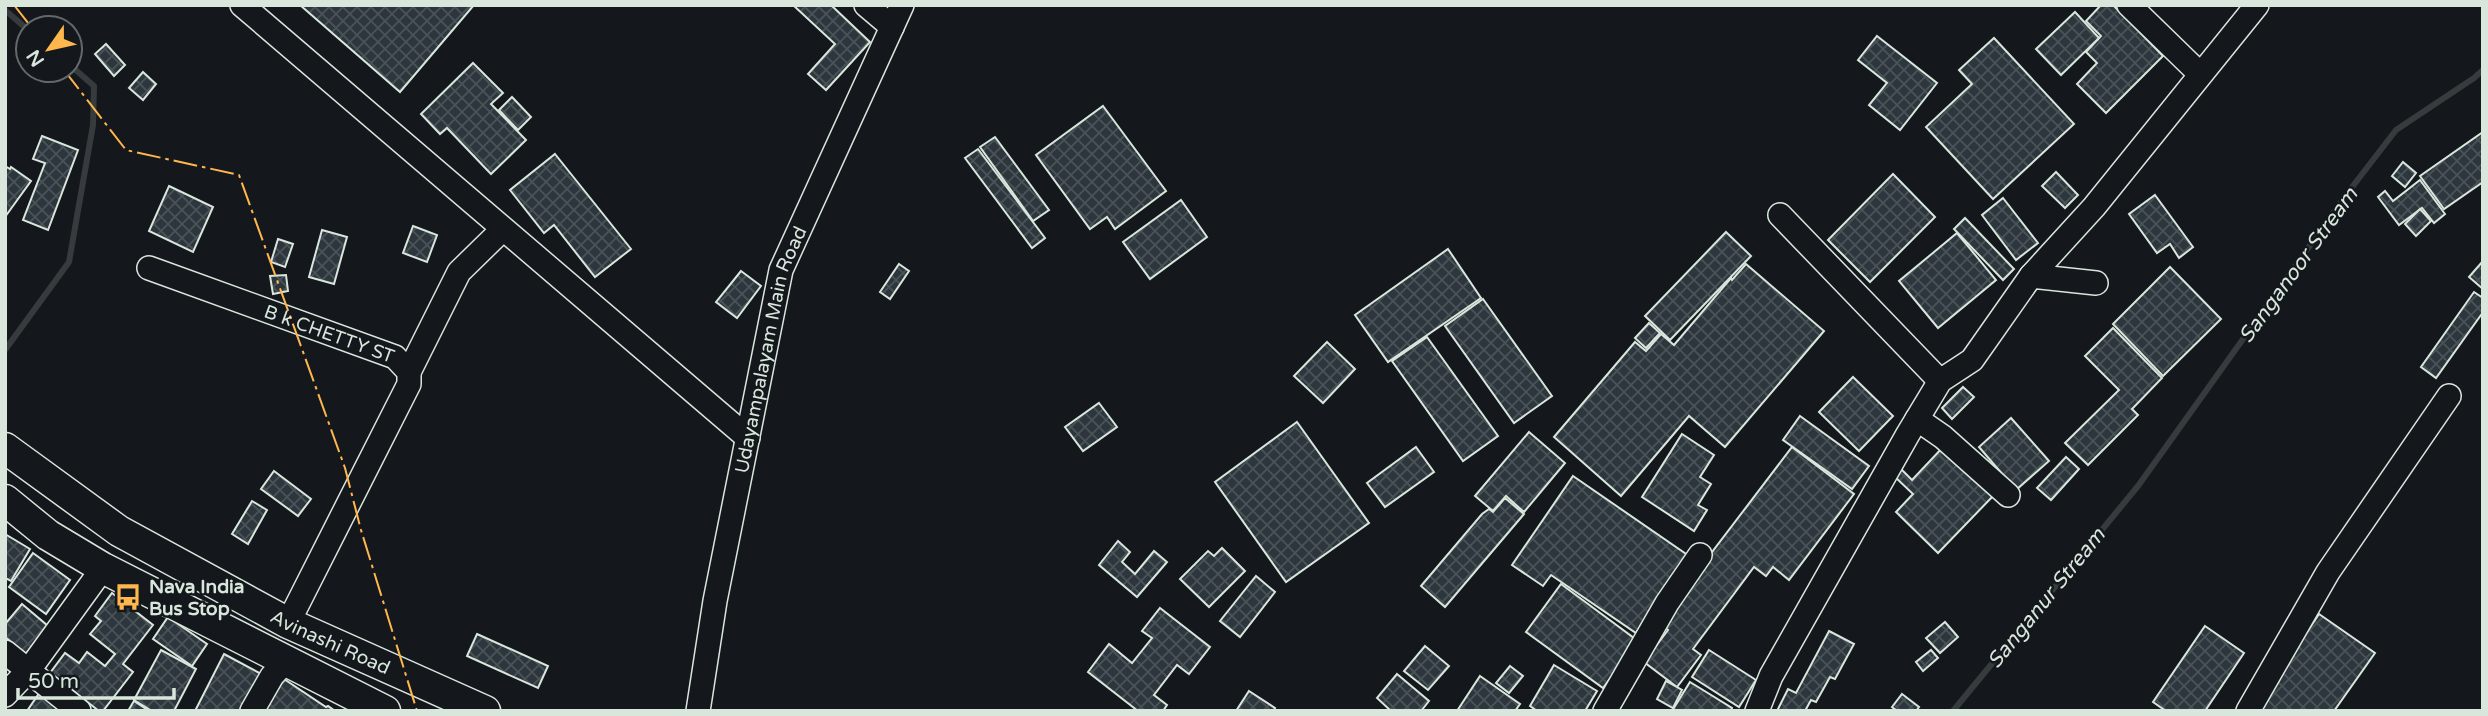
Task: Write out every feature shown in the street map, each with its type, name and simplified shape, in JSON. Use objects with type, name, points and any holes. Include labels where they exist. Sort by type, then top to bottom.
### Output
[{"type":"main road","name":"Avinashi Road","points":[[7,449],[119,531],[288,623],[485,711]]},
{"type":"main road","name":"Avinashi Road","points":[[5,500],[48,535],[103,568],[385,711]]},
{"type":"street","points":[[242,5],[748,438]]},
{"type":"street","points":[[866,5],[892,26]]},
{"type":"street","name":"Udayampalayam Main Road","points":[[698,711],[715,601],[781,270],[902,5]]},
{"type":"street","points":[[2129,5],[2200,74]]},
{"type":"street","points":[[1756,711],[1771,676],[1940,382],[1972,360],[2031,276],[2094,207],[2257,5]]},
{"type":"street","points":[[1780,215],[1940,382]]},
{"type":"street","points":[[409,372],[459,272],[503,229]]},
{"type":"street","name":"B k CHETTY ST","points":[[149,268],[395,357],[409,372],[409,384],[288,623]]},
{"type":"street","points":[[2031,276],[2096,283]]},
{"type":"street","points":[[2248,711],[2328,572],[2449,396]]},
{"type":"street","points":[[1917,419],[1944,437],[2008,495]]},
{"type":"street","points":[[1605,711],[1667,603],[1700,555]]},
{"type":"street","points":[[5,695],[29,670],[103,568]]},
{"type":"street","points":[[5,652],[79,711]]},
{"type":"street","points":[[252,711],[272,677],[285,662]]},
{"type":"building","points":[[300,5],[474,5],[400,92]]},
{"type":"building","points":[[793,5],[831,5],[870,42],[826,90],[808,74],[835,44]]},
{"type":"building","points":[[2101,5],[2113,5],[2163,56],[2106,113],[2077,84],[2097,63],[2086,52],[2101,36],[2086,21]]},
{"type":"building","points":[[2075,12],[2099,38],[2061,75],[2036,49]]},
{"type":"building","points":[[1877,36],[1937,83],[1900,130],[1869,105],[1887,83],[1858,60]]},
{"type":"building","points":[[1994,38],[2074,124],[1993,199],[1926,127],[1972,84],[1959,70]]},
{"type":"building","points":[[106,44],[125,65],[114,76],[95,54]]},
{"type":"building","points":[[473,63],[503,93],[491,104],[526,140],[491,174],[447,128],[440,134],[421,114]]},
{"type":"building","points":[[143,72],[156,84],[143,100],[129,88]]},
{"type":"building","points":[[512,97],[531,117],[518,130],[499,110]]},
{"type":"building","points":[[1103,106],[1166,191],[1115,229],[1107,217],[1090,229],[1036,155]]},
{"type":"building","points":[[2483,132],[2483,182],[2444,209],[2420,176]]},
{"type":"building","points":[[42,136],[78,150],[48,230],[23,220],[45,163],[33,159]]},
{"type":"building","points":[[995,137],[1049,210],[1033,221],[980,147]]},
{"type":"building","points":[[978,149],[1045,238],[1032,248],[965,158]]},
{"type":"building","points":[[555,154],[631,249],[595,277],[554,225],[544,233],[510,190]]},
{"type":"building","points":[[2403,162],[2416,173],[2405,187],[2392,176]]},
{"type":"building","points":[[5,166],[10,169],[11,167],[31,181],[5,217]]},
{"type":"building","points":[[2056,172],[2078,195],[2065,208],[2042,186]]},
{"type":"building","points":[[1893,174],[1935,217],[1870,282],[1828,240]]},
{"type":"building","points":[[2420,180],[2445,214],[2434,223],[2422,208],[2399,225],[2378,197],[2385,191],[2393,201]]},
{"type":"building","points":[[169,186],[213,207],[193,252],[149,231]]},
{"type":"building","points":[[2155,195],[2193,247],[2179,258],[2170,244],[2157,253],[2129,214]]},
{"type":"building","points":[[2003,198],[2038,243],[2016,260],[1982,215]]},
{"type":"building","points":[[1181,200],[1207,237],[1150,279],[1123,242]]},
{"type":"building","points":[[2420,209],[2431,221],[2416,236],[2405,224]]},
{"type":"building","points":[[1965,218],[2014,269],[2003,280],[1954,229]]},
{"type":"building","points":[[413,226],[437,235],[427,262],[403,253]]},
{"type":"building","points":[[322,230],[347,237],[334,284],[309,277]]},
{"type":"building","points":[[1726,232],[1751,256],[1670,340],[1645,316]]},
{"type":"building","points":[[1957,233],[1996,280],[1938,328],[1899,281]]},
{"type":"building","points":[[278,239],[293,244],[285,267],[271,262]]},
{"type":"building","points":[[1448,249],[1481,298],[1388,362],[1355,315]]},
{"type":"building","points":[[2483,261],[2483,289],[2469,277]]},
{"type":"building","points":[[899,264],[909,271],[890,299],[880,292]]},
{"type":"building","points":[[1746,264],[1824,331],[1725,447],[1689,416],[1621,496],[1554,437],[1635,342],[1646,351],[1661,334],[1674,345]]},
{"type":"building","points":[[2170,267],[2221,319],[2163,376],[2113,324]]},
{"type":"building","points":[[741,271],[761,286],[737,318],[716,302]]},
{"type":"building","points":[[286,275],[288,291],[273,294],[270,276]]},
{"type":"building","points":[[2474,292],[2483,298],[2483,316],[2481,315],[2436,378],[2421,367]]},
{"type":"building","points":[[1483,299],[1552,396],[1514,423],[1445,326]]},
{"type":"building","points":[[1649,323],[1660,333],[1646,348],[1635,338]]},
{"type":"building","points":[[2113,328],[2162,378],[2132,409],[2138,415],[2088,465],[2065,443],[2119,390],[2085,356]]},
{"type":"building","points":[[1427,337],[1498,436],[1463,461],[1392,361]]},
{"type":"building","points":[[1327,342],[1355,369],[1323,403],[1294,376]]},
{"type":"building","points":[[1853,377],[1893,416],[1859,451],[1819,412]]},
{"type":"building","points":[[1963,387],[1974,397],[1952,419],[1942,408]]},
{"type":"building","points":[[1099,403],[1117,427],[1083,451],[1065,427]]},
{"type":"building","points":[[1800,416],[1869,466],[1852,489],[1783,440]]},
{"type":"building","points":[[2011,418],[2049,461],[2016,490],[1979,447]]},
{"type":"building","points":[[1297,422],[1369,523],[1286,582],[1215,482]]},
{"type":"building","points":[[1529,432],[1565,463],[1524,512],[1506,496],[1493,511],[1475,496]]},
{"type":"building","points":[[1682,434],[1714,455],[1700,477],[1711,484],[1698,505],[1707,510],[1694,531],[1642,497]]},
{"type":"building","points":[[1945,445],[1995,494],[1938,553],[1896,512],[1913,494],[1894,476],[1901,469],[1912,480]]},
{"type":"building","points":[[1416,447],[1434,472],[1385,507],[1367,483]]},
{"type":"building","points":[[1792,447],[1854,494],[1789,580],[1773,567],[1766,576],[1754,567],[1693,649],[1701,655],[1677,687],[1644,662],[1668,630],[1658,623]]},
{"type":"building","points":[[2066,457],[2079,469],[2051,500],[2037,488]]},
{"type":"building","points":[[274,471],[311,499],[298,516],[261,489]]},
{"type":"building","points":[[1573,476],[1689,556],[1636,633],[1551,575],[1543,586],[1512,565]]},
{"type":"building","points":[[1505,498],[1524,514],[1445,607],[1421,586],[1482,514],[1489,509],[1493,512]]},
{"type":"building","points":[[252,501],[267,510],[248,544],[232,534]]},
{"type":"building","points":[[5,534],[30,549],[11,581],[5,578]]},
{"type":"building","points":[[1118,541],[1130,552],[1122,562],[1135,574],[1154,551],[1167,562],[1137,597],[1099,565]]},
{"type":"building","points":[[1222,548],[1245,571],[1209,607],[1180,579],[1208,551],[1214,556]]},
{"type":"building","points":[[33,553],[70,580],[46,614],[9,587]]},
{"type":"building","points":[[1256,576],[1275,592],[1240,637],[1220,621]]},
{"type":"building","points":[[1561,584],[1638,641],[1603,688],[1526,632]]},
{"type":"building","points":[[112,593],[153,625],[123,664],[133,672],[103,711],[99,711],[50,673],[65,653],[79,663],[87,652],[105,666],[115,654],[90,634],[101,621],[95,616]]},
{"type":"building","points":[[22,604],[48,626],[26,654],[5,637],[5,624]]},
{"type":"building","points":[[1160,608],[1210,647],[1189,674],[1177,665],[1154,695],[1167,705],[1163,711],[1138,711],[1088,672],[1109,644],[1132,663],[1152,638],[1142,631]]},
{"type":"building","points":[[2319,614],[2375,653],[2334,711],[2254,711]]},
{"type":"building","points":[[168,617],[207,644],[192,666],[153,639]]},
{"type":"building","points":[[1945,622],[1958,637],[1940,653],[1926,638]]},
{"type":"building","points":[[2205,626],[2244,653],[2205,711],[2166,711],[2153,702]]},
{"type":"building","points":[[1829,631],[1854,644],[1835,679],[1830,677],[1816,702],[1811,700],[1805,711],[1777,711],[1788,689],[1796,693]]},
{"type":"building","points":[[477,634],[548,666],[538,688],[467,656]]},
{"type":"building","points":[[1425,646],[1449,666],[1428,690],[1404,671]]},
{"type":"building","points":[[161,650],[196,669],[174,711],[152,711],[134,700]]},
{"type":"building","points":[[1709,650],[1756,680],[1739,707],[1692,677]]},
{"type":"building","points":[[1931,650],[1938,658],[1923,671],[1916,662]]},
{"type":"building","points":[[224,654],[263,675],[245,711],[195,711]]},
{"type":"building","points":[[1554,665],[1597,691],[1585,711],[1537,711],[1530,706]]},
{"type":"building","points":[[1510,666],[1523,676],[1509,693],[1496,683]]},
{"type":"building","points":[[1397,674],[1429,701],[1421,711],[1391,711],[1377,698]]},
{"type":"building","points":[[1480,676],[1520,704],[1515,711],[1457,711]]},
{"type":"building","points":[[281,677],[326,707],[335,711],[259,711]]},
{"type":"building","points":[[1666,681],[1682,690],[1673,708],[1657,699]]},
{"type":"building","points":[[1690,682],[1732,708],[1731,711],[1672,711]]},
{"type":"building","points":[[1249,691],[1275,708],[1273,711],[1236,711]]},
{"type":"building","points":[[40,692],[65,711],[27,711]]},
{"type":"building","points":[[1902,694],[1919,707],[1916,711],[1897,711],[1892,707]]},
{"type":"building","points":[[134,701],[149,711],[128,711]]},
{"type":"waterway","points":[[5,10],[14,18]]},
{"type":"waterway","name":"Sanganoor Stream","points":[[1953,711],[2138,486],[2346,195],[2396,130],[2483,70]]},
{"type":"waterway","points":[[5,350],[69,262],[93,125],[94,86],[84,77]]},
{"type":"power","points":[[14,5],[21,14]]},
{"type":"power","points":[[75,84],[126,150],[239,175],[345,468],[361,530],[417,711]]},
{"type":"place","name":"Nava India Bus Stop","points":[[128,597]]},
{"type":"water label","name":"Sanganur Stream","points":[[2046,598]]}]
